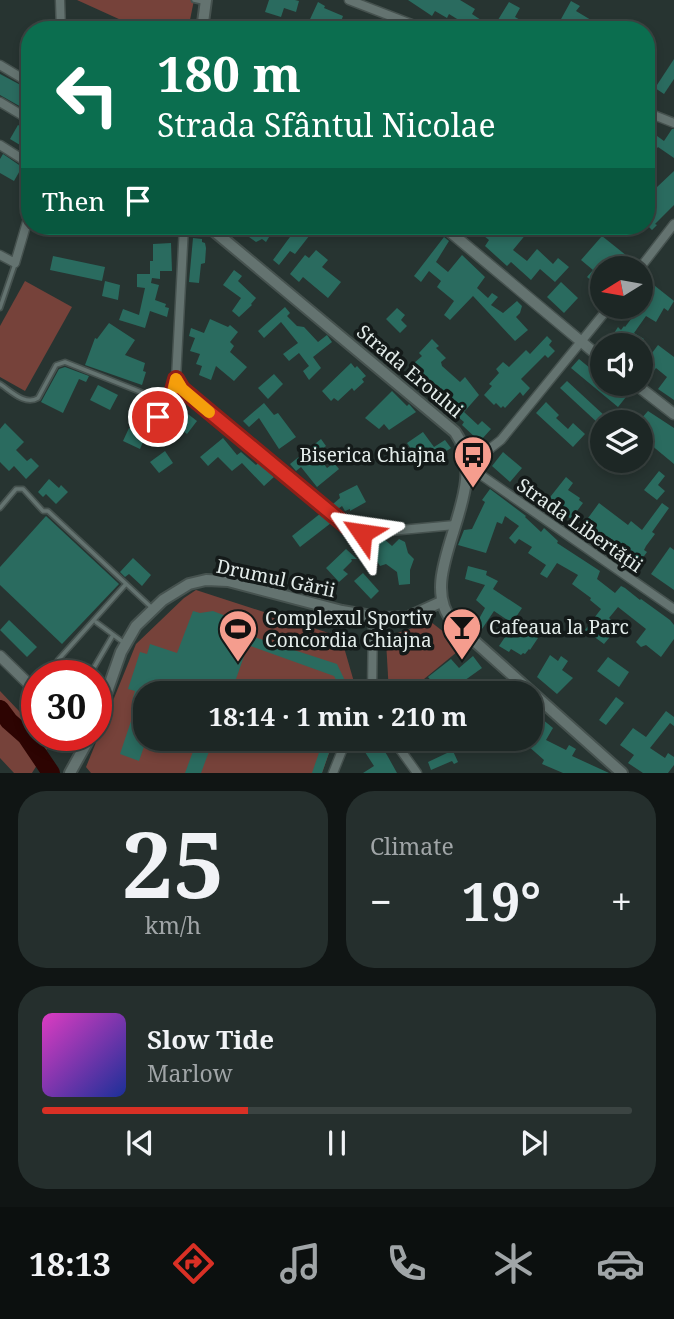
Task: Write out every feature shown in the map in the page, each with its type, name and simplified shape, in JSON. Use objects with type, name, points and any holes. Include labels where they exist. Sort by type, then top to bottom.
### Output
[{"type":"main road","points":[[202,1],[202,21]]},
{"type":"main road","name":"Strada Eroului","points":[[219,235],[443,421],[461,440],[468,466]]},
{"type":"main road","points":[[468,466],[440,588],[444,612],[622,773]]},
{"type":"main road","name":"Drumul Gării","points":[[112,679],[125,644],[136,626],[153,608],[189,584],[217,580],[373,617],[392,619],[408,617],[441,602]]},
{"type":"main road","points":[[70,773],[81,751]]},
{"type":"street","points":[[60,0],[61,21]]},
{"type":"street","points":[[349,0],[404,21]]},
{"type":"street","points":[[0,65],[21,78]]},
{"type":"street","points":[[0,102],[21,115]]},
{"type":"street","points":[[655,115],[674,122]]},
{"type":"street","points":[[0,145],[21,158]]},
{"type":"street","points":[[649,256],[674,224]]},
{"type":"street","points":[[0,254],[16,263],[24,235]]},
{"type":"street","points":[[158,417],[176,379],[184,235]]},
{"type":"street","points":[[454,235],[590,349]]},
{"type":"street","points":[[468,466],[501,440],[600,319]]},
{"type":"street","points":[[176,379],[182,389],[352,531],[368,533],[455,525]]},
{"type":"street","points":[[651,396],[674,414]]},
{"type":"street","name":"Strada Libertății","points":[[468,466],[674,609]]},
{"type":"street","points":[[372,681],[373,617]]},
{"type":"street","points":[[0,656],[21,676]]},
{"type":"street","points":[[333,773],[342,751]]},
{"type":"street","points":[[401,751],[417,773]]},
{"type":"lane","points":[[0,308],[16,263]]},
{"type":"lane","points":[[0,384],[27,402],[33,402],[56,365],[65,362],[167,402]]},
{"type":"lane","points":[[0,508],[16,489],[23,489],[43,511],[48,512],[153,608]]},
{"type":"lane","points":[[58,660],[126,584]]},
{"type":"lane","points":[[95,621],[125,644]]},
{"type":"lane","points":[[98,660],[113,635]]},
{"type":"shaded area","points":[[77,0],[194,0],[190,21],[123,21]]},
{"type":"shaded area","points":[[25,281],[72,307],[25,391],[0,377],[0,326]]},
{"type":"shaded area","name":"Complexul Sportiv Concordia Chiajna","points":[[196,590],[341,637],[354,681],[133,681],[133,751],[330,751],[322,773],[91,773],[86,767],[93,751],[112,751],[112,703],[136,644]]},
{"type":"shaded area","points":[[431,622],[463,647],[422,681],[388,681],[386,641],[391,635]]},
{"type":"shaded area","points":[[0,691],[21,713],[21,751],[46,751],[32,773],[14,773],[0,758]]},
{"type":"building","points":[[269,0],[299,1],[296,12],[284,8],[281,17],[265,12]]},
{"type":"building","points":[[408,0],[460,0],[475,9],[472,14],[482,21],[460,21],[449,14],[447,18],[435,11],[432,16]]},
{"type":"building","points":[[571,1],[580,6],[576,11],[591,20],[590,21],[560,21]]},
{"type":"building","points":[[318,2],[325,6],[324,8],[343,16],[341,21],[309,21]]},
{"type":"building","points":[[509,2],[520,8],[515,17],[522,21],[497,21]]},
{"type":"building","points":[[674,59],[674,79],[664,94],[655,88]]},
{"type":"building","points":[[0,74],[21,85],[21,107],[0,95]]},
{"type":"building","points":[[18,125],[21,127],[21,146],[10,139]]},
{"type":"building","points":[[674,129],[674,158],[658,147],[655,150],[655,134],[664,141]]},
{"type":"building","points":[[3,154],[21,166],[14,181],[0,173],[0,159]]},
{"type":"building","points":[[674,171],[674,205],[655,224],[655,187]]},
{"type":"building","points":[[270,235],[266,242],[262,239],[256,242],[249,237]]},
{"type":"building","points":[[291,235],[310,235],[295,254],[290,251],[279,265],[273,260]]},
{"type":"building","points":[[525,235],[513,250],[527,261],[537,249],[553,264],[558,258],[569,267],[555,282],[540,269],[531,280],[511,262],[507,266],[485,246],[489,240],[484,236]]},
{"type":"building","points":[[602,236],[627,256],[590,256],[590,268],[581,260]]},
{"type":"building","points":[[444,237],[449,241],[436,262],[448,272],[462,255],[485,277],[477,288],[488,298],[492,293],[498,297],[491,305],[503,313],[517,301],[522,306],[516,317],[528,330],[515,341],[473,296],[450,320],[444,315],[454,301],[437,287],[441,281],[429,271],[421,282],[414,276]]},
{"type":"building","points":[[193,238],[202,239],[206,248],[199,283],[189,282]]},
{"type":"building","points":[[171,243],[172,271],[160,271],[160,279],[152,278],[151,283],[159,285],[155,300],[169,308],[167,317],[150,311],[145,328],[119,320],[123,309],[139,315],[145,288],[137,287],[137,274],[150,274],[153,244]]},
{"type":"building","points":[[316,250],[328,260],[322,267],[341,282],[328,298],[303,277],[299,282],[290,274],[305,255],[309,258]]},
{"type":"building","points":[[53,256],[105,267],[102,281],[50,270]]},
{"type":"building","points":[[234,270],[242,276],[238,281],[256,298],[239,317],[232,311],[241,298],[223,285]]},
{"type":"building","points":[[105,281],[120,285],[118,300],[102,296]]},
{"type":"building","points":[[561,282],[578,298],[564,313],[547,297]]},
{"type":"building","points":[[653,284],[674,301],[668,311],[664,308],[656,322],[651,319]]},
{"type":"building","points":[[285,307],[290,313],[287,316],[297,326],[304,327],[318,342],[327,335],[332,342],[313,357],[321,368],[309,380],[303,371],[309,366],[299,353],[289,361],[283,354],[298,343],[281,322],[264,338],[258,331]]},
{"type":"building","points":[[397,308],[405,315],[401,320],[407,326],[400,333],[386,319]]},
{"type":"building","points":[[210,319],[228,327],[230,325],[238,332],[230,342],[234,346],[230,352],[247,367],[234,381],[216,366],[211,380],[199,375],[202,366],[196,364],[200,354],[190,351],[195,338],[189,336],[191,328],[204,333]]},
{"type":"building","points":[[631,319],[644,319],[634,333],[614,333],[618,327],[621,330]]},
{"type":"building","points":[[109,323],[135,340],[125,355],[145,363],[143,371],[146,372],[142,385],[85,365],[95,338],[97,339]]},
{"type":"building","points":[[547,336],[552,341],[549,345],[555,351],[548,358],[545,355],[521,379],[530,388],[523,396],[520,392],[505,408],[496,403],[494,405],[484,395],[499,373],[496,369],[503,362],[509,367],[526,350],[530,354]]},
{"type":"building","points":[[432,339],[439,346],[436,348],[446,358],[441,362],[442,366],[460,382],[465,377],[479,395],[464,412],[478,425],[482,421],[491,429],[482,439],[477,439],[451,411],[458,404],[441,388],[436,389],[413,364],[422,356],[419,353]]},
{"type":"building","points":[[658,345],[674,357],[674,400],[658,389],[667,377],[656,368],[653,372],[653,352]]},
{"type":"building","points":[[579,359],[590,368],[590,384],[571,368]]},
{"type":"building","points":[[351,363],[366,376],[362,379],[364,382],[354,391],[352,388],[338,401],[334,398],[331,401],[322,391]]},
{"type":"building","points":[[65,367],[89,376],[86,382],[79,379],[63,413],[41,402],[59,369]]},
{"type":"building","points":[[274,374],[283,384],[268,399],[258,388]]},
{"type":"building","points":[[567,381],[598,410],[590,410],[590,416],[560,388]]},
{"type":"building","points":[[98,385],[118,395],[110,410],[90,400]]},
{"type":"building","points":[[392,391],[416,412],[389,430],[384,424],[379,429],[365,418]]},
{"type":"building","points":[[605,396],[626,397],[618,407]]},
{"type":"building","points":[[546,402],[559,415],[556,418],[568,429],[573,423],[585,434],[573,447],[536,413]]},
{"type":"building","points":[[264,403],[274,415],[278,413],[296,437],[279,449],[259,418],[249,427],[243,421]]},
{"type":"building","points":[[184,411],[197,421],[187,434],[174,424]]},
{"type":"building","points":[[653,414],[674,428],[674,464],[653,446]]},
{"type":"building","points":[[5,423],[24,442],[16,450],[27,461],[31,458],[39,466],[26,479],[14,466],[9,471],[0,462],[0,429]]},
{"type":"building","points":[[129,428],[146,435],[140,449],[123,441]]},
{"type":"building","points":[[423,432],[434,447],[445,440],[451,448],[430,462],[422,450],[415,455],[407,443]]},
{"type":"building","points":[[223,438],[237,455],[241,452],[256,465],[259,462],[274,477],[264,486],[242,463],[232,471],[218,457],[208,466],[200,457]]},
{"type":"building","points":[[321,439],[326,446],[316,454],[327,468],[334,463],[339,469],[317,487],[301,467],[296,471],[290,464]]},
{"type":"building","points":[[165,451],[173,463],[159,473],[150,462]]},
{"type":"building","points":[[503,452],[522,468],[510,482],[492,466]]},
{"type":"building","points":[[659,471],[665,476],[658,485],[665,491],[657,500],[644,490]]},
{"type":"building","points":[[566,477],[573,483],[568,490],[583,503],[571,519],[547,501]]},
{"type":"building","points":[[49,479],[68,492],[56,504],[46,494],[43,497],[38,492]]},
{"type":"building","points":[[357,485],[366,502],[350,511],[345,511],[342,506],[338,509],[333,504],[340,498],[339,494]]},
{"type":"building","points":[[490,489],[526,516],[541,532],[544,528],[557,543],[600,571],[597,579],[615,593],[621,586],[670,620],[674,625],[674,639],[661,657],[646,645],[641,647],[636,642],[646,629],[618,607],[609,618],[619,626],[604,644],[585,630],[601,609],[572,584],[578,575],[557,563],[547,578],[540,574],[546,565],[528,553],[532,547],[519,539],[515,544],[509,538],[519,526],[505,516],[502,524],[497,522],[486,553],[458,545],[464,530],[472,529],[485,502],[482,500]]},
{"type":"building","points":[[599,503],[628,525],[631,521],[642,530],[662,503],[669,508],[652,532],[655,534],[639,563],[637,561],[635,564],[623,556],[627,551],[610,538],[604,539],[583,525]]},
{"type":"building","points":[[321,513],[331,523],[300,547],[292,536]]},
{"type":"building","points":[[46,516],[119,584],[62,644],[0,585],[0,567]]},
{"type":"building","points":[[383,538],[392,546],[399,539],[405,542],[408,553],[414,559],[410,570],[410,584],[399,585],[397,572],[386,564],[380,566],[375,558],[370,559],[368,551],[372,548],[372,541]]},
{"type":"building","points":[[670,547],[674,550],[674,590],[651,574]]},
{"type":"building","points":[[346,549],[357,559],[351,559],[343,570],[348,574],[339,582],[326,568]]},
{"type":"building","points":[[133,558],[151,575],[142,586],[129,574],[125,577],[120,572]]},
{"type":"building","points":[[468,566],[487,571],[486,575],[498,581],[493,589],[522,608],[512,623],[494,611],[482,629],[475,626],[485,608],[476,600],[485,585],[465,579]]},
{"type":"building","points":[[363,573],[379,591],[371,599],[354,581]]},
{"type":"building","points":[[193,611],[213,611],[236,620],[244,630],[252,633],[251,636],[337,664],[345,681],[337,681],[334,676],[248,645],[235,681],[133,681],[133,690],[128,689],[140,652],[147,654],[150,644],[177,653]]},
{"type":"building","points":[[517,619],[525,624],[522,628],[538,638],[530,650],[521,655],[499,646]]},
{"type":"building","points":[[9,620],[37,647],[27,657],[0,630]]},
{"type":"building","points":[[550,655],[558,661],[561,656],[568,661],[562,670],[573,678],[557,694],[537,677]]},
{"type":"building","points":[[473,656],[482,668],[464,681],[431,681],[428,677],[451,659],[459,668]]},
{"type":"building","points":[[608,657],[629,672],[619,687],[597,671]]},
{"type":"building","points":[[616,697],[624,703],[606,725],[599,720]]},
{"type":"building","points":[[666,711],[674,717],[674,726],[670,723],[650,748],[665,758],[668,753],[674,757],[674,765],[668,773],[643,773],[628,763],[634,755],[620,745],[633,728],[646,737]]},
{"type":"building","points":[[133,715],[133,751],[142,751],[139,761],[120,754]]},
{"type":"building","points":[[543,720],[553,728],[546,740],[566,750],[569,745],[576,749],[572,756],[609,773],[563,773],[542,764],[544,760],[534,751],[543,751]]},
{"type":"building","points":[[193,751],[209,751],[201,773],[185,773]]},
{"type":"building","points":[[320,751],[330,751],[322,773],[312,773]]},
{"type":"building","points":[[364,751],[384,751],[397,773],[363,773],[374,766]]},
{"type":"building","points":[[446,751],[453,751],[458,762],[454,764],[452,761],[431,770],[428,762],[447,753]]},
{"type":"waterway","points":[[0,709],[26,736],[51,773]]},
{"type":"slow traffic","points":[[174,388],[176,379],[182,389],[209,412]]},
{"type":"place","name":"Biserica Chiajna","points":[[473,489]]},
{"type":"place","name":"Cafeaua la Parc","points":[[462,661]]},
{"type":"place","name":"Complexul Sportiv Concordia Chiajna","points":[[238,663]]},
{"type":"route","points":[[158,417],[172,394],[176,379],[182,389],[307,494],[349,528],[362,533]]}]
